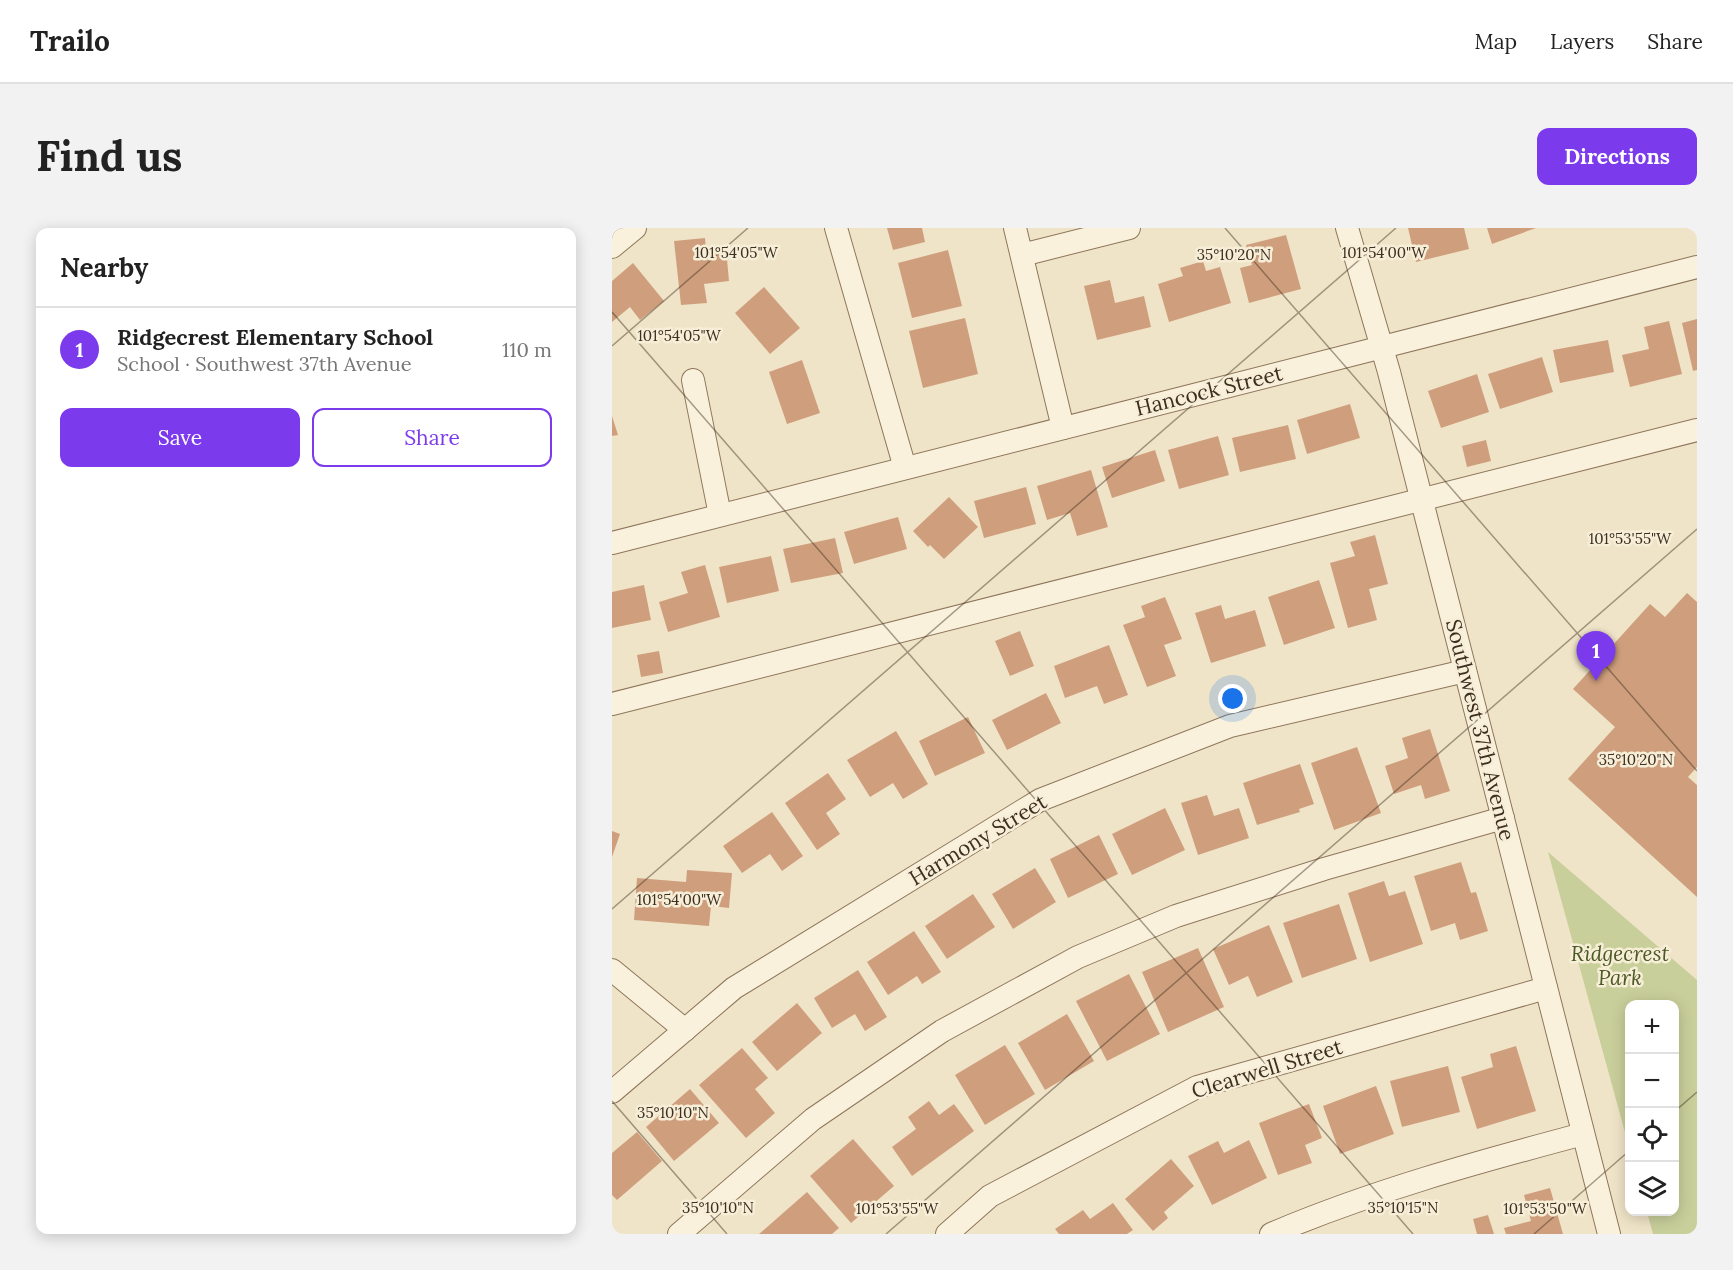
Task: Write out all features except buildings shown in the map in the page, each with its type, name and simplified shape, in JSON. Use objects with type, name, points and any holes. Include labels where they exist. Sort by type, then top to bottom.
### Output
[{"type":"street","points":[[612,247],[635,228]]},
{"type":"street","points":[[836,228],[905,468]]},
{"type":"street","points":[[1015,228],[1063,428]]},
{"type":"street","points":[[1022,255],[1129,228]]},
{"type":"street","name":"Southwest 37th Avenue","points":[[1347,228],[1382,347],[1422,500],[1609,1234]]},
{"type":"street","name":"Hancock Street","points":[[612,543],[1697,267]]},
{"type":"street","points":[[693,380],[720,515]]},
{"type":"street","points":[[612,704],[1697,430]]},
{"type":"street","name":"Harmony Street","points":[[612,1092],[734,988],[1040,800],[1230,726],[1465,671]]},
{"type":"street","points":[[679,1234],[813,1119],[942,1031],[1078,957],[1176,916],[1324,869],[1503,818]]},
{"type":"street","points":[[612,970],[685,1030]]},
{"type":"street","name":"Clearwell Street","points":[[947,1234],[990,1196],[1197,1087],[1546,988]]},
{"type":"street","points":[[1271,1234],[1318,1214],[1473,1164],[1583,1134]]},
{"type":"green space","name":"Ridgecrest Park","points":[[1548,852],[1697,980],[1697,1234],[1653,1234],[1648,1216],[1679,1216],[1679,1000],[1625,1000],[1625,1132]]},
{"type":"place","name":"Ridgecrest Elementary School","points":[[1596,681]]}]
